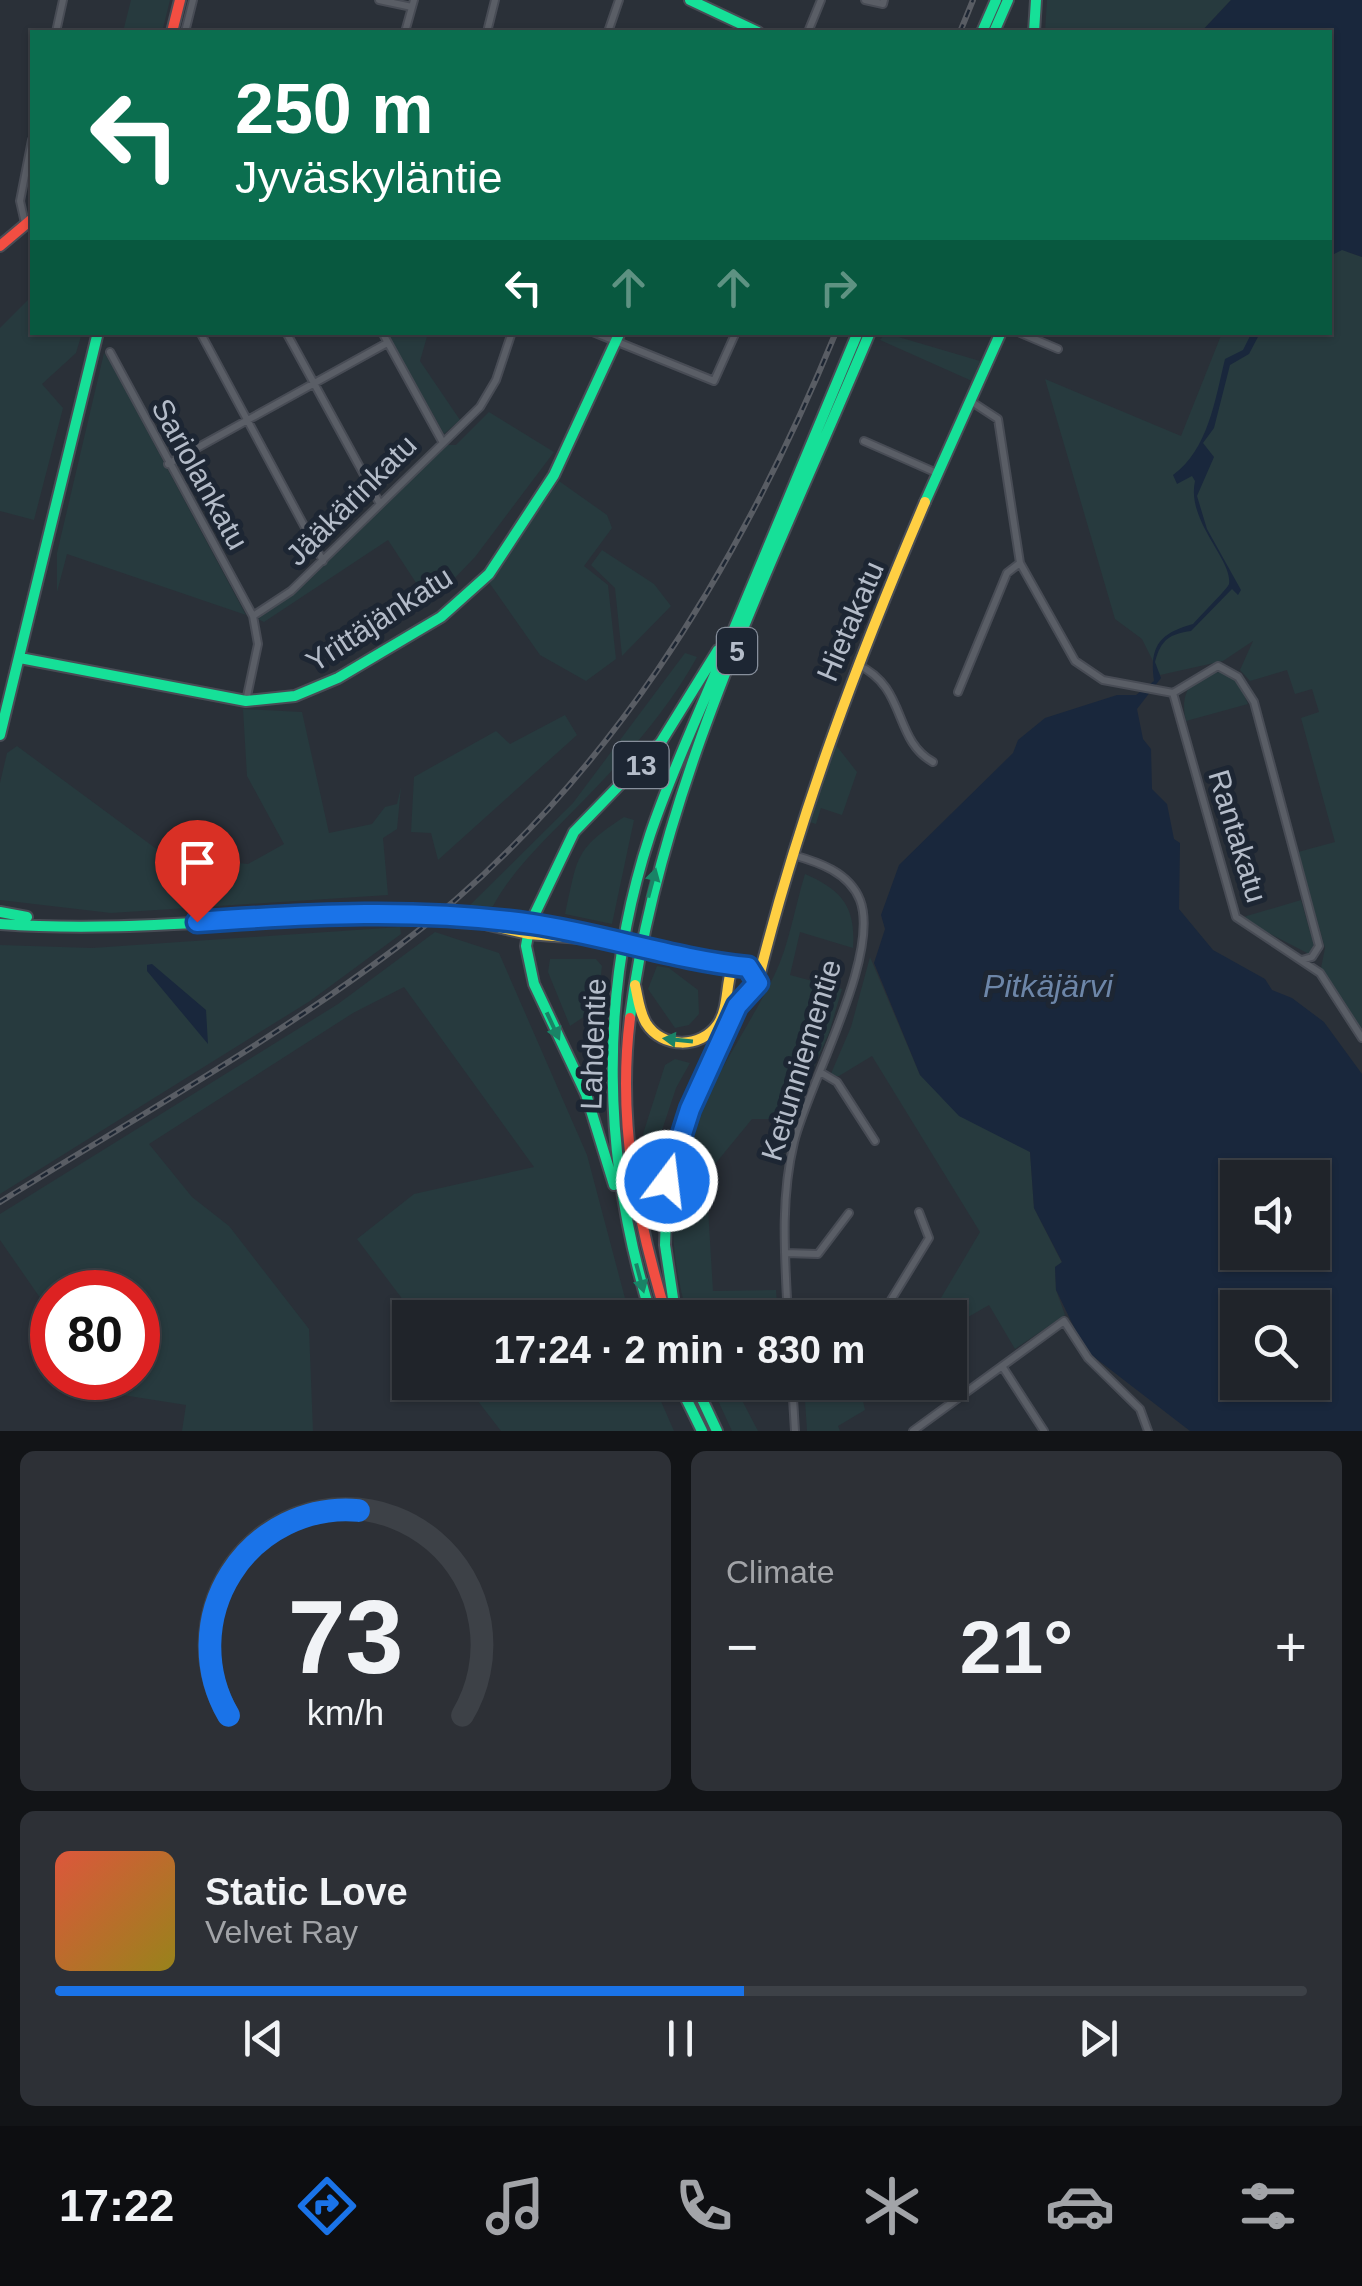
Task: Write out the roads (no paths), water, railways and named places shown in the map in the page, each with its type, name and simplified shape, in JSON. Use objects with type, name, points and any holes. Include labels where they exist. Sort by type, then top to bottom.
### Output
[{"type":"main road","points":[[172,30],[180,0]]},
{"type":"main road","points":[[690,0],[711,5],[750,30]]},
{"type":"main road","points":[[983,30],[996,0]]},
{"type":"main road","points":[[995,30],[1008,0]]},
{"type":"main road","points":[[1034,30],[1036,0]]},
{"type":"main road","points":[[0,246],[29,221]]},
{"type":"main road","points":[[0,735],[97,335]]},
{"type":"main road","name":"Lahdentie","points":[[647,1300],[630,1238],[620,1179],[613,1072],[620,969],[630,911],[649,837],[857,335]]},
{"type":"main road","name":"Lahdentie","points":[[663,1300],[644,1235],[628,1132],[626,1059],[632,978],[659,858],[698,750],[869,335]]},
{"type":"main road","name":"Hietakatu","points":[[754,988],[766,937],[834,721],[1000,335]]},
{"type":"main road","name":"Yrittäjänkatu","points":[[20,658],[246,701],[306,695],[416,631],[479,584],[558,472],[618,336]]},
{"type":"main road","name":"13","points":[[529,929],[564,847],[677,721],[745,599]]},
{"type":"main road","points":[[0,912],[119,928]]},
{"type":"main road","points":[[0,927],[119,928],[317,915],[416,915],[655,947],[754,971],[754,988],[737,1006],[674,1148],[663,1213],[665,1261],[673,1300]]},
{"type":"main road","points":[[529,929],[534,984],[586,1094],[630,1238]]},
{"type":"main road","name":"Hietakatu","points":[[632,978],[647,1026],[674,1044],[698,1041],[712,1032],[722,1017],[728,984],[738,967],[753,960],[766,937]]},
{"type":"main road","points":[[699,960],[741,996],[754,988]]},
{"type":"main road","points":[[687,1400],[702,1431]]},
{"type":"main road","points":[[703,1400],[718,1431]]},
{"type":"street","points":[[56,30],[63,0]]},
{"type":"street","points":[[186,30],[194,0]]},
{"type":"street","points":[[379,0],[413,4],[406,30]]},
{"type":"street","points":[[488,30],[495,0]]},
{"type":"street","points":[[609,30],[619,0]]},
{"type":"street","points":[[809,30],[821,0]]},
{"type":"street","points":[[865,0],[883,4],[884,0]]},
{"type":"street","points":[[29,221],[20,201],[30,150]]},
{"type":"street","points":[[202,335],[323,562]]},
{"type":"street","points":[[288,335],[380,504]]},
{"type":"street","points":[[383,335],[442,441]]},
{"type":"street","name":"Jääkärinkatu","points":[[253,616],[291,591],[323,562],[488,398],[511,335]]},
{"type":"street","points":[[618,336],[714,382],[735,335]]},
{"type":"street","points":[[1025,335],[1058,349]]},
{"type":"street","points":[[168,464],[387,343]]},
{"type":"street","name":"Sariolankatu","points":[[110,352],[253,616]]},
{"type":"street","points":[[972,402],[998,419],[1020,563],[1076,661],[1103,680],[1140,690],[1174,693],[1218,666],[1238,676],[1254,702],[1319,946],[1312,957],[1302,960]]},
{"type":"street","points":[[864,442],[940,474]]},
{"type":"street","points":[[958,692],[1008,573],[1020,563]]},
{"type":"street","points":[[246,701],[258,644],[253,616]]},
{"type":"street","points":[[858,664],[886,683],[917,753],[933,762]]},
{"type":"street","name":"Rantakatu","points":[[1174,693],[1236,917],[1320,972],[1362,1038]]},
{"type":"street","name":"Ketunniementie","points":[[787,1300],[783,1216],[794,1142],[841,1024],[864,926],[860,901],[852,887],[830,867],[792,855]]},
{"type":"street","points":[[820,1072],[837,1082],[875,1140]]},
{"type":"street","points":[[891,1300],[929,1238],[919,1212]]},
{"type":"street","points":[[785,1254],[823,1251],[849,1213]]},
{"type":"street","points":[[913,1431],[1064,1321],[1088,1358],[1140,1409],[1148,1431]]},
{"type":"street","points":[[1002,1366],[1044,1431]]},
{"type":"street","points":[[793,1400],[795,1431]]},
{"type":"water","points":[[1231,0],[1362,0],[1362,257],[1342,250],[1332,255],[1332,30],[1203,30]]},
{"type":"water","name":"Pitkäjärvi","points":[[1259,335],[1249,354],[1230,365],[1214,428],[1203,443],[1214,457],[1197,496],[1207,529],[1241,590],[1238,595],[1232,589],[1191,631],[1163,643],[1155,662],[1161,678],[1137,709],[1143,739],[1151,749],[1152,789],[1167,804],[1174,839],[1180,843],[1179,909],[1213,950],[1265,979],[1272,990],[1292,998],[1324,1022],[1362,1074],[1362,1431],[1190,1431],[1085,1350],[1056,1290],[1055,1267],[1062,1262],[1034,1208],[1030,1152],[959,1116],[920,1075],[874,963],[885,929],[881,915],[899,865],[1013,753],[1018,740],[1045,718],[1117,695],[1136,695],[1154,681],[1153,659],[1159,643],[1172,632],[1193,624],[1228,586],[1224,563],[1197,511],[1195,481],[1192,476],[1177,484],[1173,475],[1185,465],[1202,438],[1225,359],[1243,350],[1250,336]]},
{"type":"water","points":[[152,964],[206,1010],[208,1044],[147,971],[147,965]]},
{"type":"railway","points":[[961,30],[973,0]]},
{"type":"railway","points":[[0,1202],[251,1048],[349,982],[470,887],[538,820],[601,747],[709,590],[798,420],[835,335]]}]
